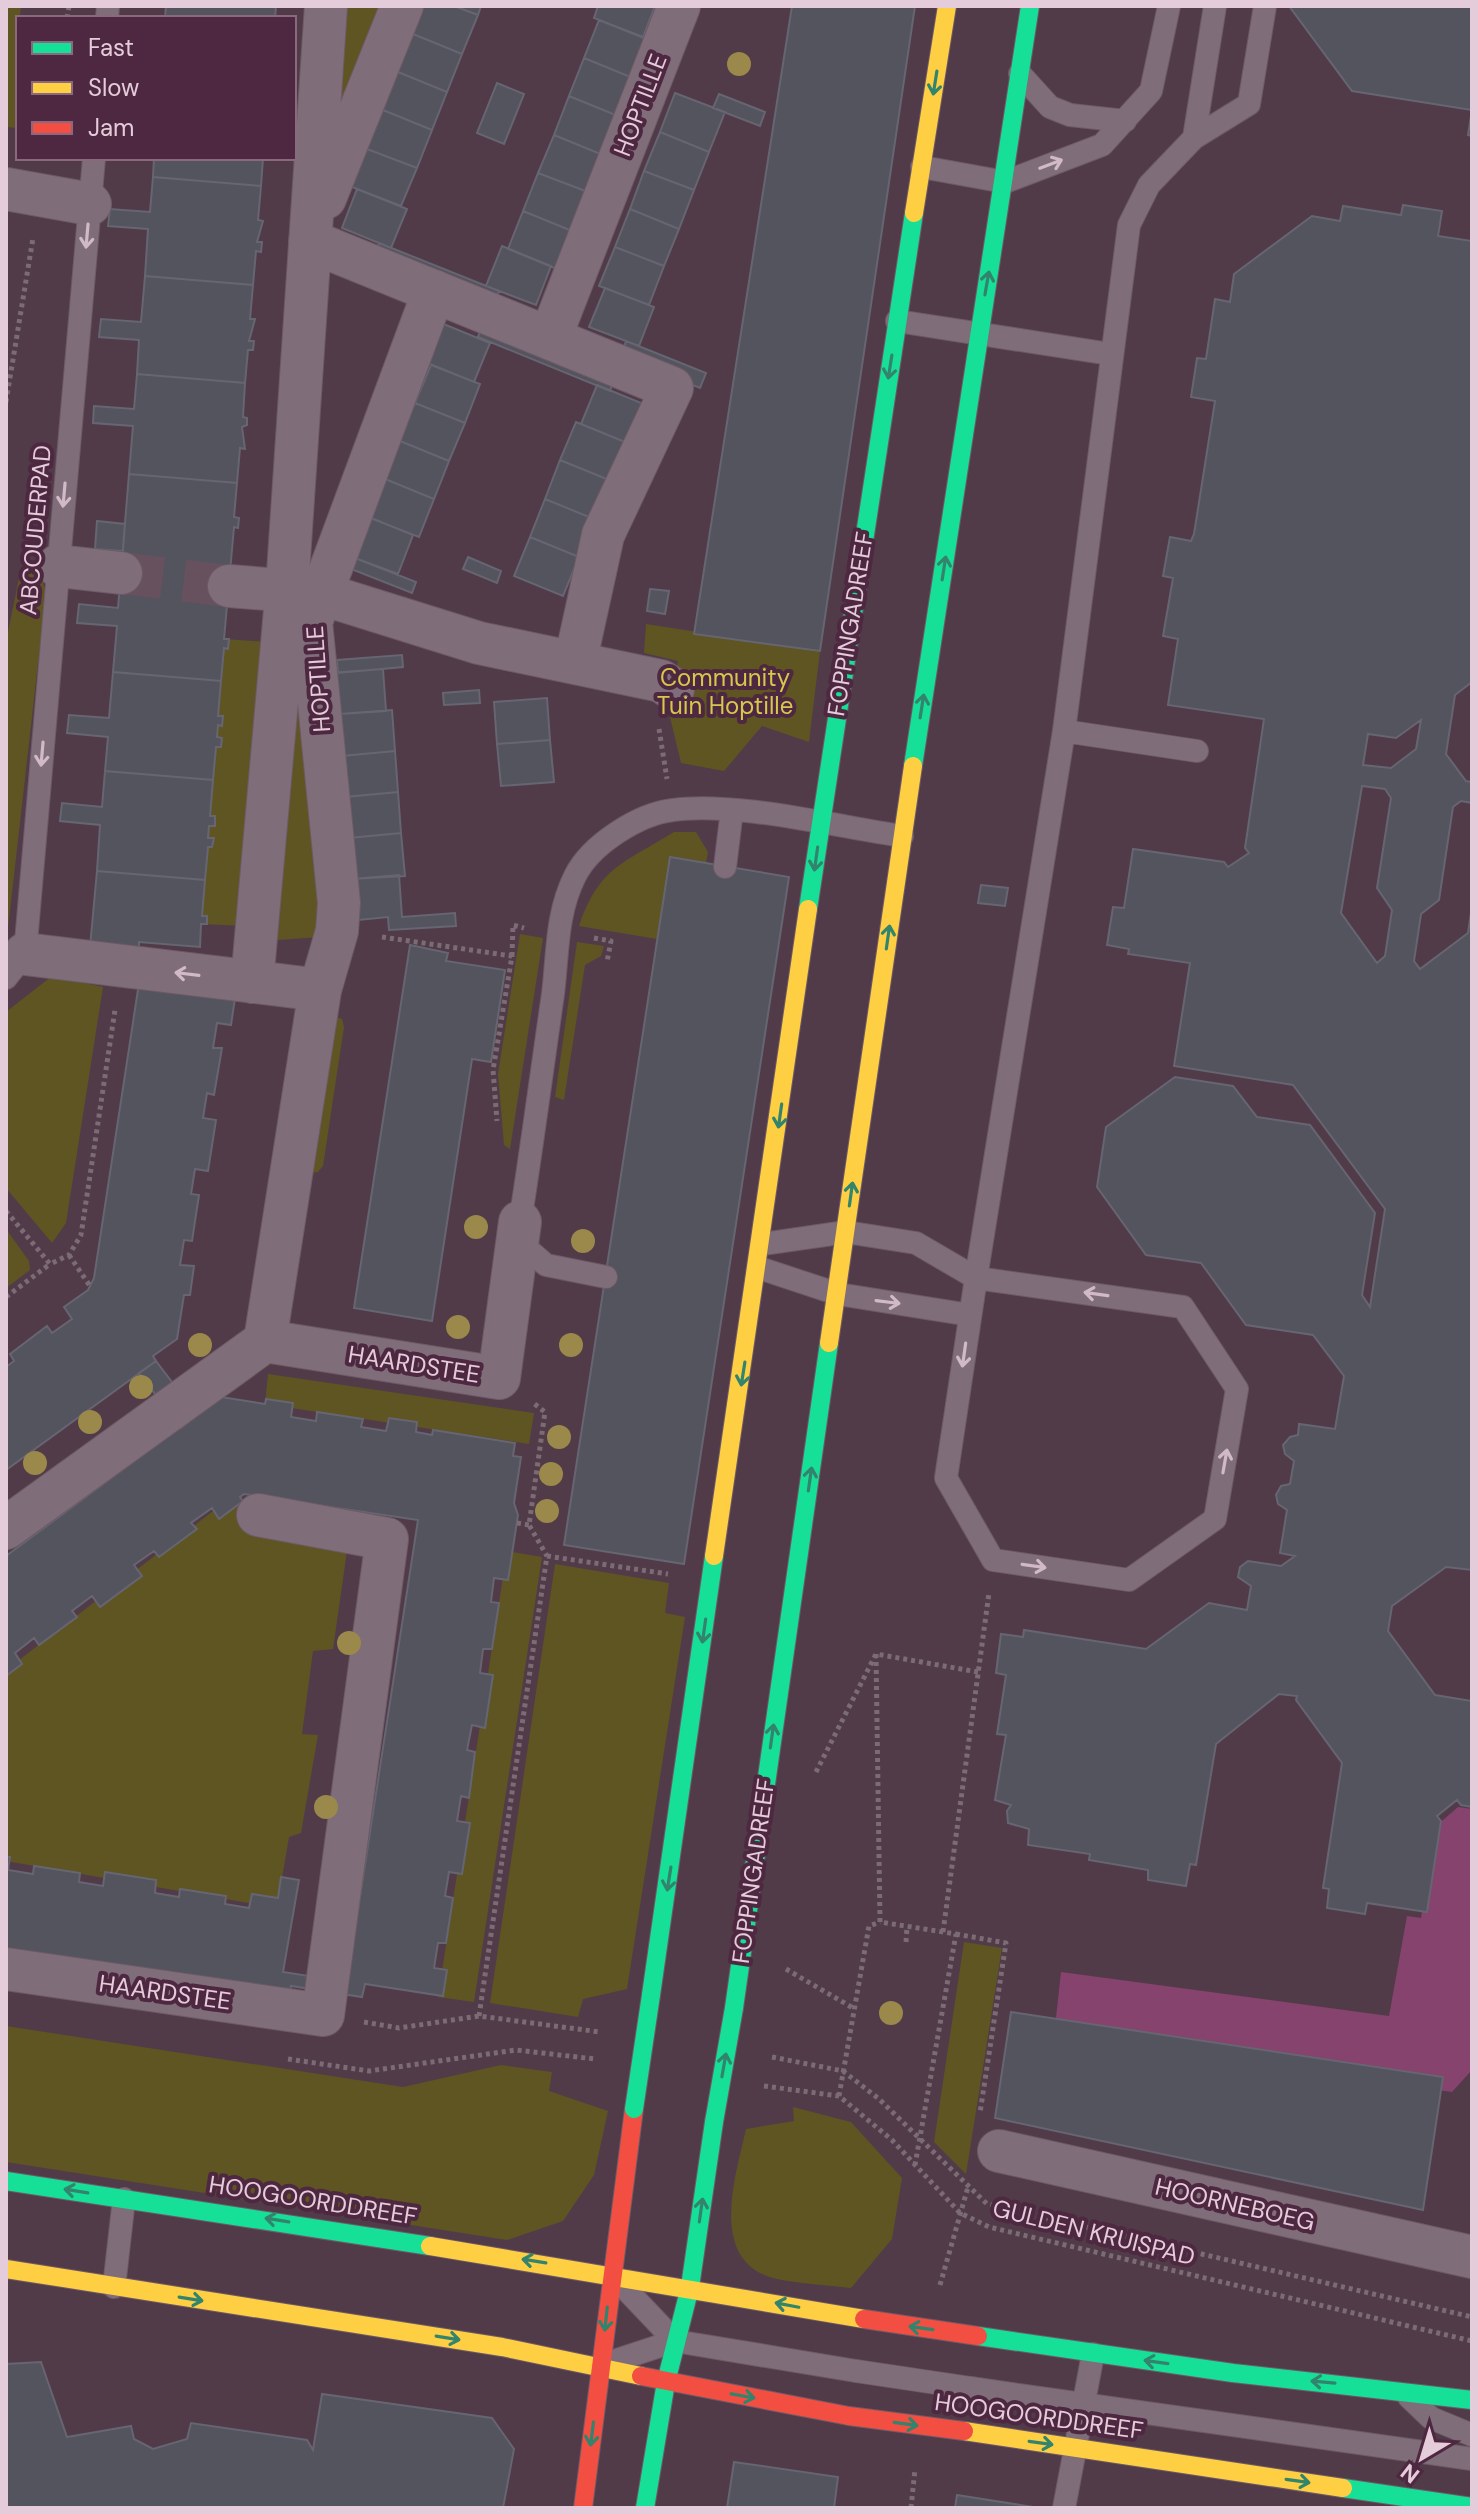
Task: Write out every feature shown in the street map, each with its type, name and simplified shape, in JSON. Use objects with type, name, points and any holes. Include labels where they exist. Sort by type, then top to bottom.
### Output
[{"type":"street","name":"HOPTILLE","points":[[265,1341],[320,990],[337,931],[339,903],[311,622],[303,590],[310,237],[326,6]]},
{"type":"street","name":"HOPTILLE","points":[[310,237],[402,6]]},
{"type":"street","name":"HOPTILLE","points":[[550,338],[679,6]]},
{"type":"street","name":"FOPPINGADREEF","points":[[583,2508],[634,2109],[759,1268],[820,824],[947,6]]},
{"type":"street","name":"FOPPINGADREEF","points":[[645,2508],[666,2382],[690,2287],[734,2008],[902,836],[1030,6]]},
{"type":"street","points":[[23,191],[90,204]]},
{"type":"street","points":[[310,237],[672,388],[603,535],[575,663]]},
{"type":"street","name":"HOPTILLE","points":[[303,590],[434,291]]},
{"type":"street","points":[[58,566],[121,573]]},
{"type":"street","points":[[229,586],[303,590],[479,643],[661,681],[673,689]]},
{"type":"street","points":[[252,982],[303,590]]},
{"type":"street","points":[[16,966],[122,966],[320,990]]},
{"type":"street","points":[[499,1378],[520,1222]]},
{"type":"street","points":[[6,1528],[265,1341]]},
{"type":"street","name":"HAARDSTEE","points":[[265,1341],[499,1378]]},
{"type":"street","name":"HAARDSTEE","points":[[6,1969],[323,2015],[387,1539],[258,1515]]},
{"type":"street","name":"HOORNEBOEG","points":[[984,2162],[1472,2257]]},
{"type":"street","name":"HOOGOORDDREEF","points":[[6,2181],[611,2274],[864,2319],[1093,2354],[1472,2400]]},
{"type":"street","name":"HOOGOORDDREEF","points":[[6,2269],[600,2365],[666,2382],[849,2416],[1076,2448],[1424,2504],[1472,2507]]},
{"type":"lane","points":[[922,167],[1005,182],[1102,145],[1151,91],[1169,6]]},
{"type":"lane","points":[[1194,138],[1215,6]]},
{"type":"lane","points":[[762,1244],[846,1232],[916,1243],[976,1278],[1183,1307],[1237,1389],[1215,1519],[1129,1580],[993,1560],[946,1478],[970,1315],[976,1278],[1064,731],[1110,354],[1129,225],[1149,185],[1194,138],[1249,104],[1265,6]]},
{"type":"lane","points":[[1020,74],[1050,107],[1070,115],[1125,121]]},
{"type":"lane","name":"ABCOUDERPAD","points":[[16,966],[58,566],[94,160]]},
{"type":"lane","points":[[897,321],[1110,354]]},
{"type":"lane","points":[[1064,731],[1197,751]]},
{"type":"lane","points":[[606,1277],[546,1265],[523,1245],[520,1222],[554,982],[560,910],[577,872],[602,847],[642,818],[674,809],[732,810],[902,836]]},
{"type":"lane","points":[[725,867],[732,810]]},
{"type":"lane","points":[[759,1268],[838,1294],[970,1315]]},
{"type":"lane","points":[[114,2287],[124,2199]]},
{"type":"lane","points":[[611,2274],[675,2341]]},
{"type":"lane","name":"HOOGOORDDREEF","points":[[600,2365],[675,2341],[1085,2406],[1472,2459]]},
{"type":"lane","points":[[1064,2508],[1093,2354]]},
{"type":"lane","points":[[1400,2389],[1431,2418],[1472,2435]]},
{"type":"path","points":[[6,402],[23,191]]},
{"type":"path","points":[[660,732],[666,775]]},
{"type":"path","points":[[498,1128],[493,1070],[512,956],[513,925],[518,927]]},
{"type":"path","points":[[337,931],[512,956]]},
{"type":"path","points":[[589,937],[611,941],[607,962]]},
{"type":"path","points":[[6,1297],[50,1264],[69,1255],[81,1235],[122,966]]},
{"type":"path","points":[[6,1211],[50,1264]]},
{"type":"path","points":[[69,1255],[90,1286]]},
{"type":"path","name":"HAARDSTEE","points":[[499,1378],[545,1412],[529,1525]]},
{"type":"path","points":[[479,2016],[547,1556],[529,1525],[517,1523]]},
{"type":"path","points":[[547,1556],[661,1573]]},
{"type":"path","points":[[943,1932],[993,1560]]},
{"type":"path","points":[[876,1654],[978,1672]]},
{"type":"path","points":[[815,1773],[876,1654]]},
{"type":"path","points":[[876,1654],[880,1922]]},
{"type":"path","points":[[751,2084],[839,2096],[869,1926],[880,1922],[1006,1943],[980,2115]]},
{"type":"path","points":[[906,1942],[907,1927]]},
{"type":"path","points":[[915,2165],[956,1934]]},
{"type":"path","points":[[790,1971],[854,2009]]},
{"type":"path","name":"GULDEN KRUISPAD","points":[[839,2096],[867,2117],[960,2213],[989,2227],[1472,2341]]},
{"type":"path","points":[[920,2142],[987,2204],[1472,2317]]},
{"type":"path","points":[[940,2286],[968,2188],[984,2162]]},
{"type":"path","points":[[911,2508],[916,2463]]},
{"type":"green space","points":[[6,6],[21,6],[20,16],[16,16],[16,128],[6,127]]},
{"type":"green space","points":[[341,6],[391,6],[331,143]]},
{"type":"green space","points":[[40,572],[46,593],[6,946],[6,642],[20,573]]},
{"type":"green space","name":"Community Tuin Hoptille","points":[[646,624],[820,651],[809,742],[762,726],[724,771],[681,763],[669,713],[678,661],[644,653]]},
{"type":"green space","points":[[224,639],[268,642],[246,926],[201,924]]},
{"type":"green space","points":[[286,699],[311,701],[319,937],[278,940],[270,934]]},
{"type":"green space","points":[[674,832],[696,832],[708,852],[706,863],[670,857],[657,939],[579,926],[595,891],[615,868]]},
{"type":"green space","points":[[520,934],[543,938],[510,1149],[504,1145],[498,1074]]},
{"type":"green space","points":[[577,942],[604,946],[601,956],[585,965],[564,1100],[555,1097]]},
{"type":"green space","points":[[52,976],[103,987],[66,1223],[52,1243],[6,1188],[6,1012]]},
{"type":"green space","points":[[336,1017],[342,1019],[344,1027],[323,1166],[318,1172],[311,1173]]},
{"type":"green space","points":[[6,1229],[29,1261],[30,1270],[6,1288]]},
{"type":"green space","points":[[268,1374],[534,1413],[529,1444],[265,1404]]},
{"type":"green space","points":[[234,1495],[266,1531],[348,1544],[333,1649],[313,1651],[302,1734],[318,1735],[301,1833],[289,1837],[277,1908],[6,1861],[6,1670]]},
{"type":"green space","points":[[507,1551],[542,1557],[474,2002],[438,1997]]},
{"type":"green space","points":[[555,1564],[669,1583],[665,1613],[685,1617],[627,1989],[583,1999],[578,2017],[490,2003]]},
{"type":"green space","points":[[964,1942],[1002,1948],[966,2174],[934,2142]]},
{"type":"green space","points":[[6,2026],[403,2087],[501,2065],[552,2072],[549,2091],[608,2111],[594,2175],[563,2221],[507,2240],[6,2162]]},
{"type":"green space","points":[[793,2107],[851,2122],[902,2178],[892,2239],[851,2288],[777,2279],[755,2270],[741,2256],[734,2237],[731,2216],[733,2194],[746,2129],[794,2121]]},
{"type":"shaded area","points":[[1458,1807],[1472,1809],[1472,2070],[1452,2092],[1054,2036],[1061,1972],[1389,2016],[1407,1916],[1421,1918],[1435,1827]]},
{"type":"building","points":[[166,6],[276,6],[275,16],[165,16]]},
{"type":"building","points":[[424,6],[454,6],[478,15],[462,54],[413,34]]},
{"type":"building","points":[[454,6],[481,6],[478,15]]},
{"type":"building","points":[[598,6],[655,6],[643,37],[594,18]]},
{"type":"building","points":[[792,6],[915,6],[820,651],[694,634]]},
{"type":"building","points":[[1289,6],[1472,6],[1472,110],[1352,91]]},
{"type":"building","points":[[599,20],[649,40],[633,78],[584,58]]},
{"type":"building","points":[[413,34],[462,54],[447,92],[398,72]]},
{"type":"building","points":[[584,58],[633,78],[618,116],[569,96]]},
{"type":"building","points":[[398,72],[447,92],[432,130],[383,110]]},
{"type":"building","points":[[497,83],[524,94],[504,144],[477,133]]},
{"type":"building","points":[[675,93],[725,112],[709,152],[660,132]]},
{"type":"building","points":[[719,94],[765,112],[760,126],[713,108]]},
{"type":"building","points":[[569,96],[618,116],[603,155],[554,135]]},
{"type":"building","points":[[383,110],[432,130],[417,168],[367,149]]},
{"type":"building","points":[[1472,110],[1472,136],[1468,135]]},
{"type":"building","points":[[660,132],[709,152],[694,190],[644,171]]},
{"type":"building","points":[[554,135],[603,155],[588,192],[538,173]]},
{"type":"building","points":[[367,149],[417,168],[401,206],[352,187]]},
{"type":"building","points":[[154,160],[263,160],[261,186],[153,177]]},
{"type":"building","points":[[644,171],[694,190],[679,229],[630,209]]},
{"type":"building","points":[[538,173],[588,192],[572,231],[523,211]]},
{"type":"building","points":[[153,177],[261,186],[258,220],[263,221],[257,242],[262,242],[261,252],[256,251],[253,285],[145,276],[148,229],[108,226],[110,209],[150,212]]},
{"type":"building","points":[[357,189],[407,209],[391,248],[342,228]]},
{"type":"building","points":[[1403,205],[1442,211],[1438,236],[1472,241],[1472,682],[1455,695],[1446,754],[1466,781],[1472,782],[1472,803],[1461,801],[1453,807],[1439,900],[1421,914],[1414,961],[1420,969],[1468,933],[1472,906],[1472,1570],[1446,1567],[1392,1606],[1388,1631],[1435,1695],[1472,1701],[1472,1807],[1461,1805],[1457,1800],[1437,1816],[1441,1821],[1427,1912],[1367,1903],[1365,1914],[1327,1908],[1329,1889],[1323,1888],[1342,1763],[1296,1700],[1297,1696],[1279,1694],[1216,1744],[1196,1865],[1190,1864],[1186,1886],[1148,1880],[1148,1870],[1089,1860],[1090,1854],[1028,1845],[1029,1829],[1008,1823],[1007,1811],[1011,1805],[995,1800],[1006,1735],[997,1734],[1006,1675],[996,1673],[1001,1634],[1023,1637],[1024,1630],[1146,1649],[1209,1603],[1247,1610],[1251,1586],[1238,1577],[1240,1567],[1248,1561],[1281,1566],[1295,1556],[1280,1553],[1287,1510],[1278,1504],[1276,1495],[1281,1486],[1290,1484],[1294,1461],[1285,1454],[1283,1445],[1290,1437],[1298,1435],[1299,1424],[1335,1429],[1344,1376],[1313,1335],[1246,1325],[1201,1263],[1146,1255],[1097,1187],[1106,1127],[1175,1077],[1233,1086],[1257,1117],[1310,1125],[1375,1213],[1362,1295],[1370,1307],[1385,1209],[1293,1085],[1174,1066],[1190,963],[1128,954],[1129,949],[1107,945],[1113,907],[1124,908],[1133,849],[1224,862],[1228,867],[1249,853],[1245,848],[1264,719],[1168,705],[1178,639],[1163,636],[1173,578],[1163,576],[1170,537],[1191,541],[1194,534],[1215,401],[1191,397],[1197,358],[1206,359],[1215,299],[1230,302],[1234,274],[1312,216],[1340,221],[1343,206],[1401,215]],"holes":[[[1421,720],[1416,749],[1391,768],[1363,765],[1368,734],[1396,738]],[[1362,786],[1385,789],[1391,798],[1377,888],[1392,910],[1385,956],[1377,963],[1341,913]]]},
{"type":"building","points":[[630,209],[679,229],[664,266],[615,247]]},
{"type":"building","points":[[523,211],[572,231],[557,269],[508,249]]},
{"type":"building","points":[[379,243],[499,291],[493,305],[374,257]]},
{"type":"building","points":[[502,246],[551,266],[536,305],[486,286]]},
{"type":"building","points":[[615,247],[664,266],[649,305],[599,286]]},
{"type":"building","points":[[145,276],[253,285],[250,319],[255,319],[249,341],[254,341],[253,350],[248,350],[245,383],[137,374],[139,340],[99,337],[101,319],[141,322]]},
{"type":"building","points":[[605,288],[654,307],[639,346],[589,327]]},
{"type":"building","points":[[441,323],[490,343],[474,382],[425,362]]},
{"type":"building","points":[[482,326],[614,379],[610,391],[478,337]]},
{"type":"building","points":[[626,341],[706,373],[700,388],[621,356]]},
{"type":"building","points":[[431,365],[480,384],[465,423],[415,403]]},
{"type":"building","points":[[137,374],[245,383],[243,417],[247,418],[247,425],[242,427],[245,449],[240,448],[237,483],[129,474],[133,426],[93,423],[94,406],[134,409]]},
{"type":"building","points":[[597,385],[646,405],[630,444],[581,424]]},
{"type":"building","points":[[415,403],[465,423],[449,461],[400,441]]},
{"type":"building","points":[[576,422],[625,442],[609,480],[560,460]]},
{"type":"building","points":[[400,441],[449,461],[434,499],[385,479]]},
{"type":"building","points":[[560,460],[609,480],[594,519],[545,499]]},
{"type":"building","points":[[129,474],[237,483],[234,517],[239,518],[238,528],[234,527],[224,639],[229,639],[228,649],[224,648],[221,681],[113,672],[117,626],[77,623],[79,604],[118,608]]},
{"type":"building","points":[[385,479],[434,499],[419,537],[370,518]]},
{"type":"building","points":[[545,499],[594,519],[579,557],[530,537]]},
{"type":"building","points":[[364,515],[413,535],[398,574],[355,558]]},
{"type":"building","points":[[97,521],[125,524],[123,551],[95,549]]},
{"type":"building","points":[[530,537],[579,557],[563,596],[514,576]]},
{"type":"building","points":[[468,557],[501,571],[497,583],[463,569]]},
{"type":"building","points":[[355,558],[416,582],[412,593],[351,569]]},
{"type":"building","points":[[650,589],[669,591],[665,614],[647,611]]},
{"type":"building","points":[[402,655],[403,667],[338,673],[337,660]]},
{"type":"building","points":[[383,669],[386,711],[340,714],[330,673]]},
{"type":"building","points":[[113,672],[221,681],[218,716],[223,716],[217,737],[222,738],[221,747],[216,747],[213,780],[105,771],[108,737],[67,733],[69,715],[109,718]]},
{"type":"building","points":[[479,690],[480,703],[444,705],[443,693]]},
{"type":"building","points":[[547,698],[550,740],[497,744],[494,702]]},
{"type":"building","points":[[392,710],[395,751],[342,756],[340,714]]},
{"type":"building","points":[[550,740],[554,782],[501,786],[497,744]]},
{"type":"building","points":[[395,751],[398,792],[345,797],[342,756]]},
{"type":"building","points":[[105,771],[213,780],[210,816],[215,816],[215,826],[209,826],[208,838],[214,838],[212,847],[208,847],[205,880],[97,871],[100,825],[60,821],[62,803],[102,807]]},
{"type":"building","points":[[398,792],[401,833],[349,838],[345,797]]},
{"type":"building","points":[[401,833],[405,876],[352,879],[349,838]]},
{"type":"building","points":[[670,857],[789,877],[684,1564],[564,1545]]},
{"type":"building","points":[[97,871],[205,880],[202,916],[207,916],[207,924],[201,924],[200,947],[139,942],[139,950],[90,947]]},
{"type":"building","points":[[399,875],[402,917],[455,913],[456,926],[389,930],[388,917],[349,921],[352,879]]},
{"type":"building","points":[[981,885],[1008,888],[1005,906],[978,903]]},
{"type":"building","points":[[410,945],[448,953],[446,961],[505,970],[491,1062],[472,1059],[432,1321],[354,1308]]},
{"type":"building","points":[[139,983],[235,998],[231,1025],[217,1023],[213,1048],[222,1048],[214,1095],[207,1093],[203,1118],[216,1120],[208,1171],[195,1169],[191,1194],[199,1195],[192,1241],[184,1240],[180,1265],[194,1266],[190,1295],[184,1295],[177,1339],[153,1356],[156,1361],[6,1470],[6,1367],[14,1361],[10,1354],[47,1326],[52,1333],[72,1319],[64,1307],[88,1290],[94,1278]]},
{"type":"building","points":[[156,1361],[197,1415],[181,1428],[139,1373]]},
{"type":"building","points":[[221,1397],[265,1404],[266,1399],[293,1403],[291,1417],[316,1421],[317,1412],[363,1419],[361,1427],[386,1431],[389,1418],[417,1422],[416,1432],[432,1435],[433,1430],[515,1443],[513,1456],[521,1457],[514,1503],[518,1515],[508,1580],[494,1578],[491,1602],[499,1603],[492,1649],[483,1649],[480,1673],[493,1675],[485,1728],[472,1725],[467,1750],[475,1752],[469,1798],[461,1796],[457,1821],[470,1823],[462,1874],[449,1872],[445,1896],[453,1898],[446,1943],[438,1943],[434,1968],[447,1970],[443,1996],[365,1984],[362,1997],[291,1986],[289,1996],[6,1954],[6,1857],[10,1857],[8,1870],[33,1874],[34,1866],[80,1873],[79,1882],[103,1886],[105,1872],[156,1880],[155,1893],[179,1897],[180,1889],[226,1896],[225,1904],[249,1908],[252,1894],[278,1898],[281,1877],[299,1880],[283,1972],[347,1982],[418,1520],[244,1494],[240,1497],[243,1501],[219,1519],[212,1508],[191,1523],[197,1529],[159,1557],[154,1551],[134,1565],[142,1576],[100,1607],[92,1596],[72,1611],[77,1617],[39,1645],[34,1638],[15,1653],[22,1664],[6,1676],[6,1556]]},
{"type":"building","points":[[1011,2012],[1443,2077],[1423,2210],[995,2118]]},
{"type":"building","points":[[41,2362],[67,2437],[131,2426],[134,2439],[153,2449],[187,2439],[191,2423],[307,2440],[313,2450],[322,2394],[492,2418],[514,2449],[503,2508],[6,2508],[6,2364]]},
{"type":"building","points":[[734,2462],[838,2477],[834,2508],[727,2508]]},
{"type":"building","points":[[957,2495],[1033,2507],[1037,2508],[955,2508]]},
{"type":"tunnel","points":[[121,573],[229,586]]},
{"type":"traffic: fast","points":[[913,766],[1030,6]]},
{"type":"traffic: fast","points":[[808,909],[914,213]]},
{"type":"traffic: fast","points":[[734,2008],[829,1343]]},
{"type":"traffic: fast","points":[[651,1995],[714,1556]]},
{"type":"traffic: fast","points":[[634,2109],[651,1995]]},
{"type":"traffic: fast","points":[[714,2122],[734,2008]]},
{"type":"traffic: fast","points":[[645,2508],[666,2382],[690,2287],[714,2122]]},
{"type":"traffic: fast","points":[[6,2181],[430,2246]]},
{"type":"traffic: fast","points":[[978,2336],[1233,2373],[1472,2400]]},
{"type":"traffic: fast","points":[[1343,2488],[1472,2507]]},
{"type":"traffic: slow","points":[[914,213],[947,6]]},
{"type":"traffic: slow","points":[[829,1343],[913,766]]},
{"type":"traffic: slow","points":[[714,1556],[808,909]]},
{"type":"traffic: slow","points":[[430,2246],[864,2319]]},
{"type":"traffic: slow","points":[[6,2269],[502,2347],[641,2376]]},
{"type":"traffic: slow","points":[[964,2431],[1343,2488]]},
{"type":"traffic: jam","points":[[583,2508],[634,2109]]},
{"type":"traffic: jam","points":[[864,2319],[978,2336]]},
{"type":"traffic: jam","points":[[641,2376],[849,2416]]},
{"type":"traffic: jam","points":[[849,2416],[964,2431]]}]
